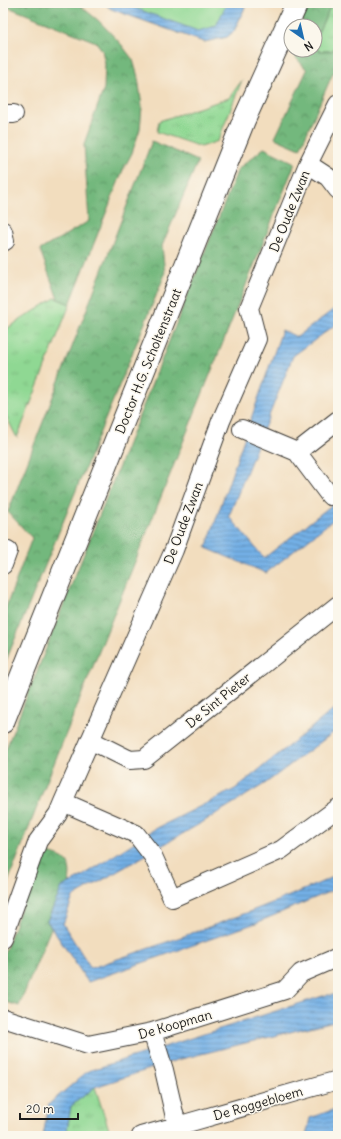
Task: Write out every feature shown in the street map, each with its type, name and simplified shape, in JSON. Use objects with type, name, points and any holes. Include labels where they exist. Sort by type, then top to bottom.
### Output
[{"type":"main road","name":"Doctor H.G. Scholtenstraat","points":[[3,722],[244,120],[297,3]]},
{"type":"street","name":"De Oude Zwan","points":[[3,938],[38,841],[58,814],[64,802],[174,550],[221,421],[258,339],[249,308],[308,164],[338,104]]},
{"type":"street","points":[[308,164],[328,177],[338,190]]},
{"type":"street","points":[[3,231],[5,241],[3,242]]},
{"type":"street","points":[[297,452],[338,420]]},
{"type":"street","points":[[242,429],[297,452],[330,496]]},
{"type":"street","points":[[3,549],[8,551],[3,566]]},
{"type":"street","name":"De Sint Pieter","points":[[90,740],[130,760],[144,759],[338,604]]},
{"type":"street","points":[[64,802],[136,834],[153,856],[172,898],[281,850],[338,808]]},
{"type":"street","name":"De Koopman","points":[[3,1018],[88,1045],[154,1038],[285,990],[301,973],[338,957]]},
{"type":"street","points":[[154,1038],[164,1070],[177,1126]]},
{"type":"street","name":"De Roggebloem","points":[[141,1136],[338,1080]]},
{"type":"green space","points":[[3,3],[77,3],[99,21],[121,44],[133,60],[138,77],[142,107],[140,129],[132,153],[123,170],[70,304],[58,299],[40,250],[89,221],[84,144],[104,88],[105,64],[102,50],[96,42],[3,5]]},
{"type":"green space","points":[[104,3],[247,3],[234,31],[227,37],[204,42],[111,9]]},
{"type":"green space","points":[[310,3],[332,3],[323,22],[323,18],[303,18]]},
{"type":"green space","points":[[332,3],[338,3],[338,46],[331,51],[323,51],[323,22]]},
{"type":"green space","points":[[338,46],[338,69],[333,73],[300,149],[275,138],[307,70],[296,58],[323,58],[323,51],[331,51]]},
{"type":"green space","points":[[242,80],[218,141],[201,147],[157,132],[159,121],[229,98]]},
{"type":"green space","points":[[152,141],[198,161],[162,246],[165,274],[3,668],[3,615],[32,538],[8,512]]},
{"type":"green space","points":[[264,148],[295,163],[45,786],[3,895],[3,756],[238,169]]},
{"type":"green space","points":[[55,298],[70,304],[17,438],[3,410],[3,331]]},
{"type":"green space","points":[[42,851],[61,857],[68,863],[70,874],[69,883],[62,887],[47,921],[51,928],[19,1006],[3,1001],[3,957]]},
{"type":"green space","points":[[95,1087],[111,1136],[66,1136],[71,1106]]},
{"type":"water","points":[[104,3],[121,3],[198,31],[216,26],[227,3],[247,3],[234,31],[227,37],[204,42],[111,9]]},
{"type":"water","points":[[338,306],[338,323],[293,356],[229,516],[264,558],[338,500],[338,516],[266,573],[206,548],[282,330],[297,337]]},
{"type":"water","points":[[338,706],[338,729],[266,783],[203,822],[73,897],[63,924],[91,968],[247,913],[338,875],[338,888],[256,923],[88,982],[47,921],[62,887],[81,877],[153,830],[235,789]]},
{"type":"water","points":[[326,995],[338,995],[338,1020],[177,1060],[95,1087],[71,1106],[66,1136],[43,1136],[49,1104],[88,1071]]},
{"type":"water","points":[[338,1108],[338,1136],[306,1136],[310,1118]]}]
